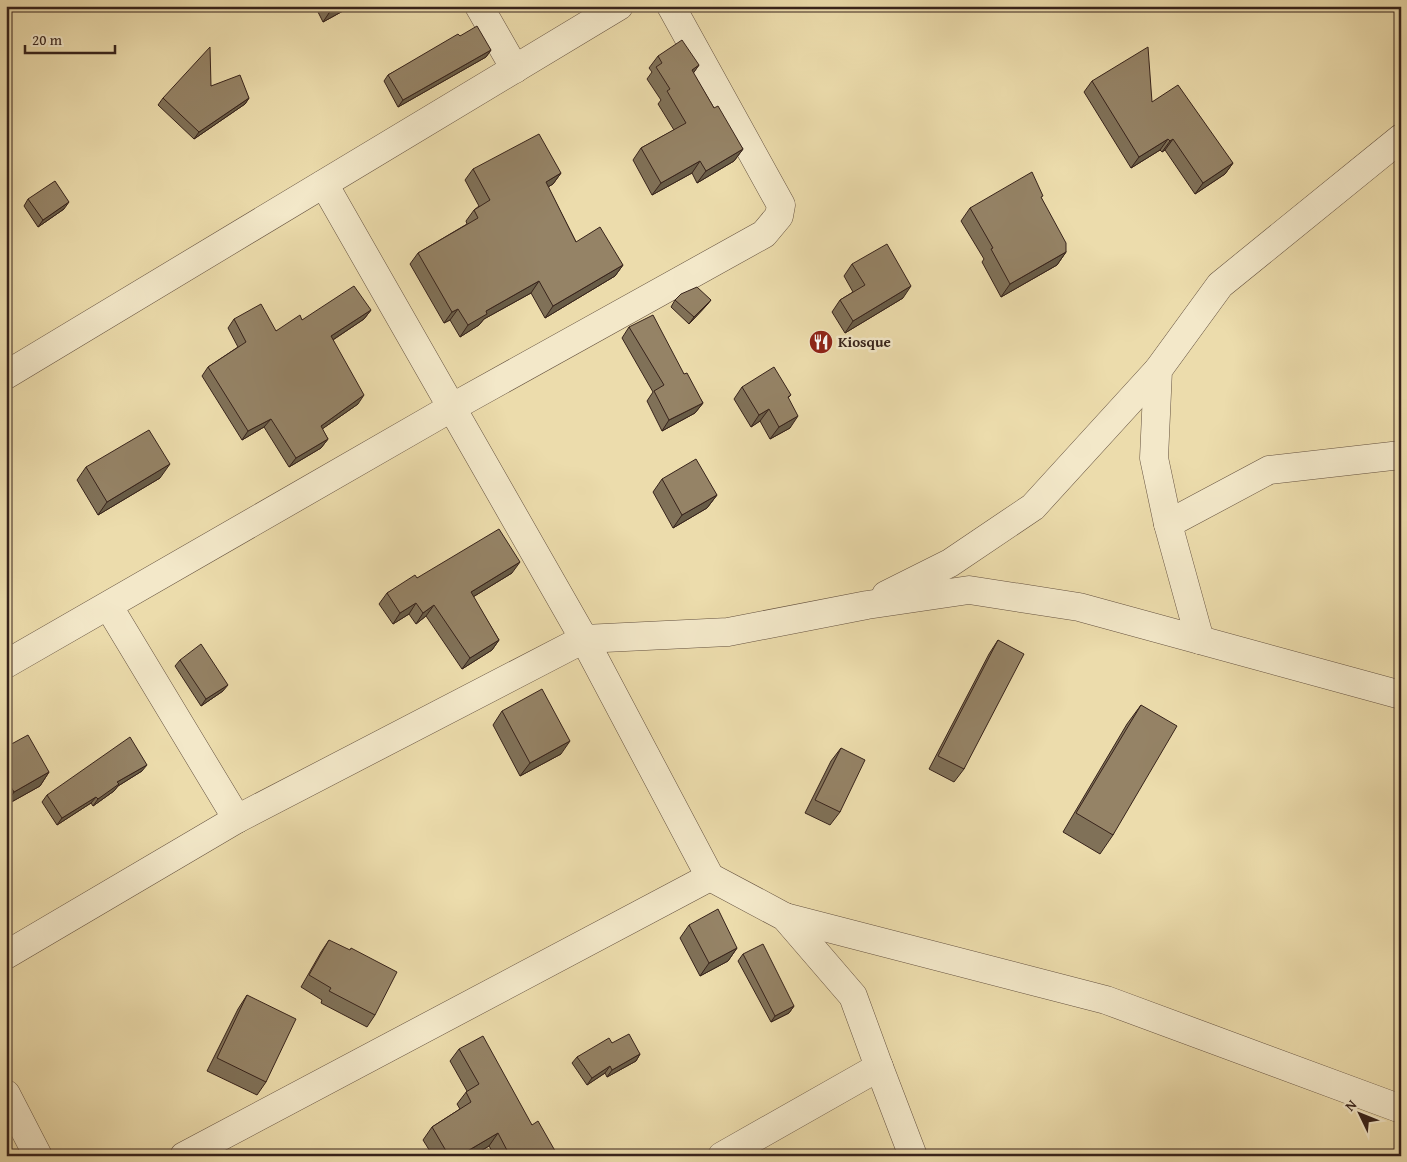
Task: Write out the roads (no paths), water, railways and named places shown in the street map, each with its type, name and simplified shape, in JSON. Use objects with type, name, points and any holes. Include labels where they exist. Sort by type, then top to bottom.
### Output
[{"type":"street","points":[[479,6],[514,69]]},
{"type":"street","points":[[8,372],[618,6]]},
{"type":"street","points":[[6,664],[109,607],[451,408],[764,234],[779,216],[781,205],[672,6]]},
{"type":"street","points":[[867,605],[950,563],[1033,508],[1158,370],[1220,285],[1401,138]]},
{"type":"street","points":[[324,184],[584,640],[710,877],[785,917],[1106,1000],[1401,1109]]},
{"type":"street","points":[[1158,370],[1154,458],[1168,524],[1200,640]]},
{"type":"street","points":[[1168,524],[1269,470],[1401,455]]},
{"type":"street","points":[[6,955],[237,819],[584,640],[728,632],[867,605],[969,590],[1079,607],[1401,695]]},
{"type":"street","points":[[109,607],[237,819]]},
{"type":"street","points":[[184,1156],[710,877]]},
{"type":"street","points":[[785,917],[854,996],[913,1156]]},
{"type":"street","points":[[722,1156],[879,1068]]},
{"type":"street","points":[[6,1094],[38,1156]]},
{"type":"place","name":"Kiosque","points":[[821,342]]}]
